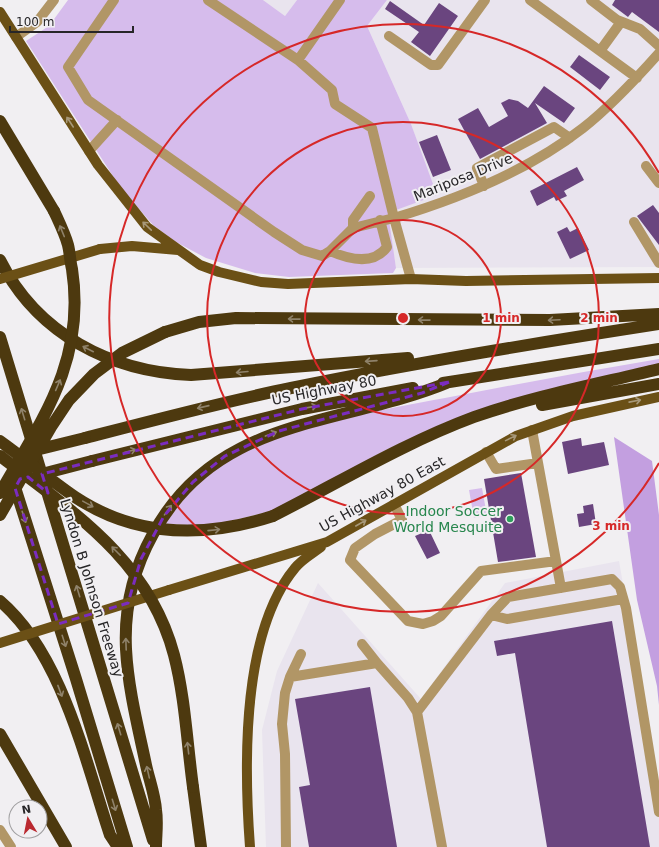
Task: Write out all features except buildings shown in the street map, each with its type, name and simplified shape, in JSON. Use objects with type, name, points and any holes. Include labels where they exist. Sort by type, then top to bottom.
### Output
[{"type":"highway","points":[[0,121],[54,211],[69,252],[76,295],[73,333],[67,365],[51,402],[0,493]]},
{"type":"highway","points":[[0,260],[13,282],[29,302],[59,330],[84,347],[107,358],[150,372],[191,375],[216,374],[461,355]]},
{"type":"highway","points":[[0,515],[51,427],[69,400],[94,374],[122,353],[165,332],[198,322],[236,318],[535,320],[659,314]]},
{"type":"highway","name":"US Highway 80","points":[[0,460],[231,401],[461,355],[659,324]]},
{"type":"highway","name":"Lyndon B Johnson Freeway","points":[[0,337],[155,847]]},
{"type":"highway","name":"US Highway 80","points":[[0,484],[302,409],[449,382],[659,348]]},
{"type":"highway","points":[[0,440],[76,497],[109,515],[139,525],[178,531],[212,531],[245,525],[273,516],[363,467],[475,417],[514,405],[659,369]]},
{"type":"highway","points":[[155,847],[156,810],[131,692],[127,662],[126,626],[128,600],[135,576],[146,545],[164,516],[181,494],[204,472],[225,456],[253,441],[289,428],[422,393],[449,382]]},
{"type":"highway","points":[[443,431],[539,406],[659,384]]},
{"type":"highway","points":[[0,440],[127,847]]},
{"type":"highway","points":[[0,456],[89,524],[122,557],[142,583],[160,616],[174,655],[179,680],[201,847]]},
{"type":"highway","points":[[0,601],[21,622],[34,639],[55,676],[74,727],[110,835],[118,847]]},
{"type":"highway","points":[[0,734],[66,847]]},
{"type":"main road","points":[[0,12],[89,151],[147,227],[200,264],[219,272],[261,282],[288,284],[411,279],[466,281],[659,278]]},
{"type":"main road","points":[[0,279],[100,249],[132,246],[178,250]]},
{"type":"main road","name":"US Highway 80 East","points":[[0,642],[327,542],[516,436],[574,416],[659,397]]},
{"type":"main road","points":[[250,847],[247,756],[252,688],[258,646],[273,602],[295,567],[327,542]]},
{"type":"street","points":[[16,37],[37,22],[54,0]]},
{"type":"street","points":[[114,0],[68,67],[88,100],[233,205],[302,250],[322,256],[330,251],[353,228],[353,220],[370,196]]},
{"type":"street","points":[[208,0],[298,60],[332,90],[335,104],[372,128],[394,218],[411,279]]},
{"type":"street","points":[[298,60],[340,0]]},
{"type":"street","points":[[389,36],[431,65],[438,65],[485,0]]},
{"type":"street","points":[[530,0],[637,78]]},
{"type":"street","points":[[591,0],[621,22],[640,29],[659,46]]},
{"type":"street","points":[[600,51],[621,22]]},
{"type":"street","name":"Mariposa Drive","points":[[353,228],[380,220],[394,218],[484,186],[527,166],[570,138],[600,114],[637,78],[659,53]]},
{"type":"street","points":[[89,151],[117,120]]},
{"type":"street","points":[[484,186],[477,168],[554,127],[570,138]]},
{"type":"street","points":[[646,166],[659,183]]},
{"type":"street","points":[[330,251],[348,259],[367,259],[384,252],[387,247],[380,220]]},
{"type":"street","points":[[634,222],[659,263]]},
{"type":"street","points":[[532,430],[561,588]]},
{"type":"street","points":[[486,452],[496,469],[538,463]]},
{"type":"street","points":[[394,504],[402,520],[375,534],[355,548],[350,560],[405,618],[415,623],[433,621],[441,616],[481,571],[556,561]]},
{"type":"street","points":[[418,712],[508,596],[612,579],[620,587],[623,599],[659,812]]},
{"type":"street","points":[[492,615],[508,618],[623,599]]},
{"type":"street","points":[[362,644],[376,663],[408,698],[418,712],[442,847]]},
{"type":"street","points":[[286,847],[285,754],[282,724],[285,693],[290,677],[301,654]]},
{"type":"street","points":[[290,677],[376,663]]},
{"type":"street","points":[[0,830],[6,845]]},
{"type":"highlighted area","points":[[449,382],[422,393],[279,431],[225,456],[193,482],[164,516],[141,559],[128,603],[58,624],[15,488],[20,479],[28,477],[48,493],[42,474],[302,409]]},
{"type":"shaded area","points":[[68,0],[263,0],[285,16],[297,0],[387,0],[367,26],[411,124],[437,195],[388,213],[396,268],[393,273],[289,277],[255,273],[206,258],[176,242],[153,225],[120,187],[26,41],[49,26]]},
{"type":"shaded area","points":[[263,0],[297,0],[285,16]]},
{"type":"shaded area","points":[[387,0],[659,0],[659,267],[396,268],[387,213],[436,195],[411,124],[367,26]]},
{"type":"shaded area","points":[[659,359],[659,365],[444,423],[386,450],[276,510],[210,526],[165,524],[187,495],[215,469],[236,456],[259,445],[284,436],[311,427],[365,413]]},
{"type":"shaded area","points":[[614,437],[652,461],[659,515],[659,705],[657,686],[637,600]]},
{"type":"shaded area","points":[[482,488],[487,516],[474,518],[469,490]]},
{"type":"shaded area","points":[[619,561],[659,791],[659,847],[266,847],[262,730],[277,671],[318,583],[421,699],[505,583]]},
{"type":"place","name":"Indoor Soccer World Mesquite","points":[[510,519]]}]
